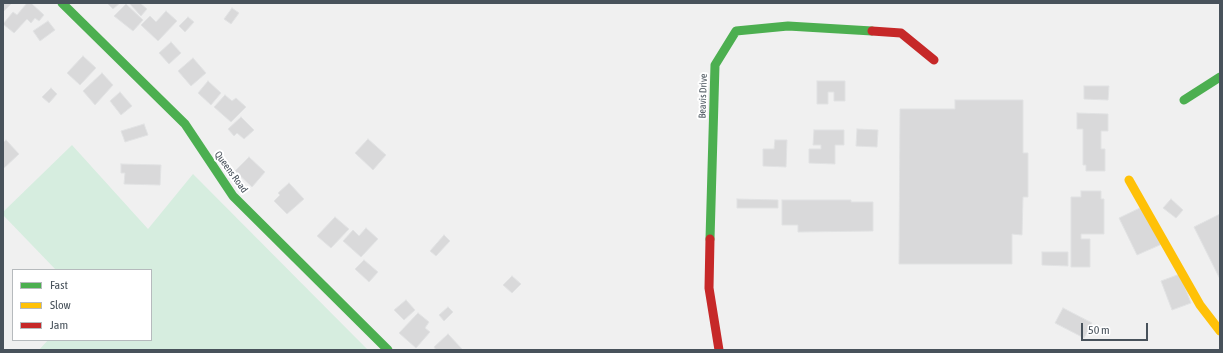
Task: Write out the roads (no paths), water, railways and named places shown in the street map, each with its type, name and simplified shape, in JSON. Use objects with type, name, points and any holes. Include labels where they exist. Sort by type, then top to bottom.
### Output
[{"type":"street","name":"Queens Road","points":[[62,3],[185,124],[233,196],[388,350]]},
{"type":"street","name":"Beavis Drive","points":[[719,350],[709,288],[715,65],[736,31],[788,26],[901,34],[934,60]]},
{"type":"street","points":[[1184,100],[1220,77]]},
{"type":"street","points":[[1129,180],[1200,305],[1220,331]]}]
